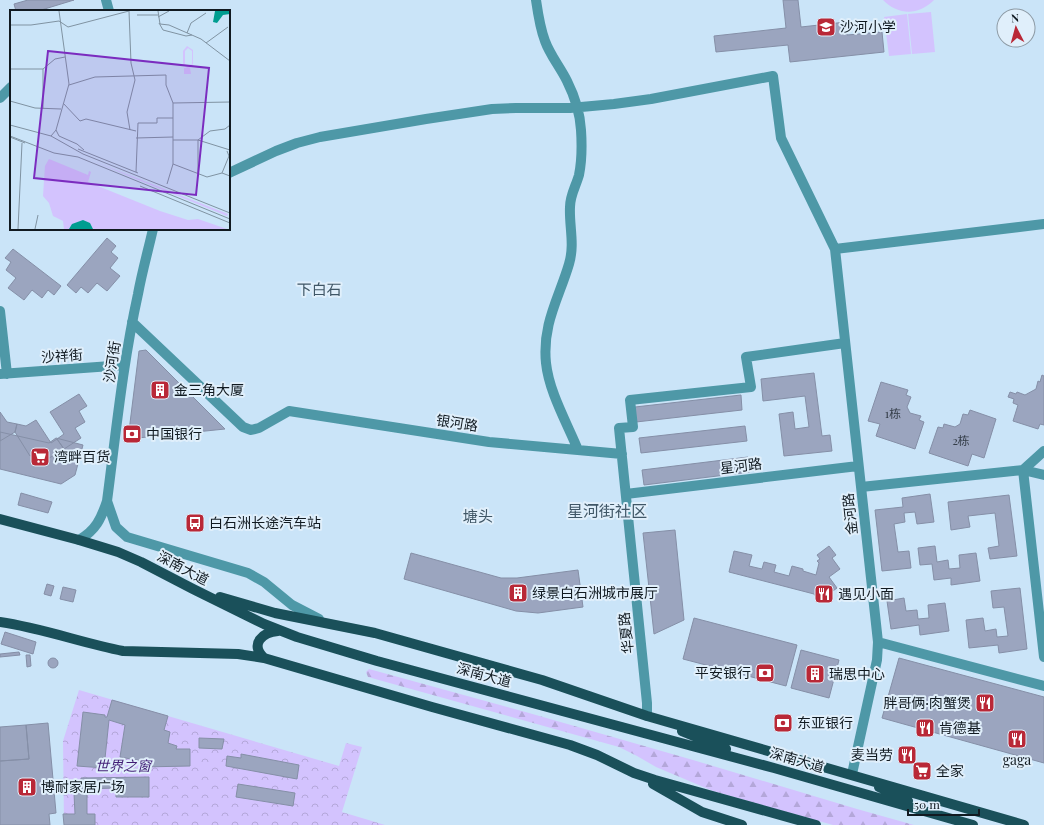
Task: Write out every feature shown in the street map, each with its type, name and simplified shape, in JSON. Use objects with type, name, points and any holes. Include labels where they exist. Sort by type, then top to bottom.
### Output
[{"type":"main road","name":"深南大道","points":[[0,519],[118,552],[141,562],[278,631],[377,660],[774,768],[973,825]]},
{"type":"main road","points":[[193,589],[275,613],[375,633],[535,678],[647,716],[853,774],[1024,825]]},
{"type":"main road","points":[[0,622],[21,625],[123,651],[232,654],[264,658],[570,745],[597,755],[634,773],[702,812],[742,825]]},
{"type":"main road","points":[[264,658],[259,651],[258,646],[260,638],[267,633],[278,631]]},
{"type":"main road","points":[[647,716],[700,739],[774,768]]},
{"type":"main road","points":[[634,773],[816,825]]},
{"type":"main road","points":[[853,774],[931,813]]},
{"type":"street","points":[[106,0],[109,10]]},
{"type":"street","points":[[536,0],[539,21],[545,41],[553,60],[567,80],[577,107],[581,127],[582,152],[578,176],[572,191],[570,207],[572,249],[570,263],[551,312],[546,337],[546,363],[552,388],[578,450]]},
{"type":"street","name":"金河路","points":[[577,107],[651,99],[773,76],[781,138],[835,249],[878,642],[877,660],[853,774]]},
{"type":"street","points":[[0,98],[10,88]]},
{"type":"street","points":[[230,173],[276,151],[320,137],[432,117],[492,109],[577,107]]},
{"type":"street","points":[[835,249],[1044,224]]},
{"type":"street","name":"沙河街","points":[[107,501],[132,322],[153,230]]},
{"type":"street","points":[[0,311],[4,374]]},
{"type":"street","name":"银河路","points":[[132,322],[243,427],[251,430],[259,428],[289,411],[489,442],[622,454]]},
{"type":"street","name":"华夏路","points":[[647,716],[647,703],[619,428],[633,427],[630,400],[751,387],[746,357],[845,343]]},
{"type":"street","name":"沙祥街","points":[[4,374],[125,365]]},
{"type":"street","points":[[1023,470],[1044,451]]},
{"type":"street","name":"星河路","points":[[626,494],[858,466]]},
{"type":"street","points":[[1023,470],[1044,657]]},
{"type":"street","points":[[861,487],[1023,470],[1044,475]]},
{"type":"street","points":[[79,540],[92,531],[97,525],[107,501]]},
{"type":"street","points":[[107,501],[116,527],[127,538],[248,573],[260,580],[300,610],[329,624]]},
{"type":"street","points":[[878,642],[1044,686]]},
{"type":"green space","points":[[883,0],[934,0],[922,9],[909,12],[896,9]]},
{"type":"green space","points":[[931,12],[935,52],[912,54],[908,14]]},
{"type":"green space","points":[[907,14],[911,54],[889,56],[884,17]]},
{"type":"green space","points":[[369,669],[529,713],[914,825],[833,825],[713,791],[656,767],[619,747],[368,677],[366,672]]},
{"type":"green space","name":"世界之窗","points":[[79,690],[339,766],[346,743],[362,747],[342,812],[385,825],[64,825],[63,741]]},
{"type":"building","points":[[28,0],[74,0],[41,10],[16,10],[14,4]]},
{"type":"building","points":[[783,0],[798,0],[801,27],[846,22],[847,35],[882,32],[884,52],[790,62],[788,45],[716,52],[714,36],[786,28]]},
{"type":"building","points":[[107,238],[116,246],[111,252],[118,258],[110,268],[120,276],[107,291],[97,283],[88,293],[81,287],[76,293],[67,285]]},
{"type":"building","points":[[13,249],[61,286],[54,295],[48,290],[42,298],[32,290],[24,300],[8,288],[16,278],[6,270],[11,262],[5,258]]},
{"type":"building","name":"金三角大厦","points":[[146,350],[225,429],[128,439],[139,351]]},
{"type":"building","points":[[814,373],[822,436],[830,435],[832,451],[784,456],[779,414],[793,412],[795,429],[809,427],[805,396],[763,401],[761,379]]},
{"type":"building","points":[[1042,375],[1044,376],[1044,425],[1040,424],[1038,429],[1013,421],[1018,405],[1013,403],[1014,399],[1008,397],[1010,392],[1016,394],[1017,392],[1025,395],[1036,389],[1038,381],[1040,382]]},
{"type":"building","points":[[881,382],[908,390],[906,395],[911,397],[907,407],[910,413],[921,416],[919,420],[924,422],[915,449],[876,436],[880,424],[868,421]]},
{"type":"building","points":[[79,394],[87,406],[79,411],[85,422],[75,428],[81,438],[64,449],[57,439],[64,434],[50,412]]},
{"type":"building","points":[[741,395],[742,410],[636,422],[635,407]]},
{"type":"building","points":[[970,410],[996,419],[984,458],[972,454],[968,466],[929,453],[938,427],[943,428],[944,424],[955,427],[960,424],[963,414],[968,415]]},
{"type":"building","points":[[0,412],[7,422],[17,424],[15,432],[0,441]]},
{"type":"building","points":[[36,420],[51,443],[57,439],[64,449],[46,460],[40,450],[30,456],[15,432],[17,424],[26,426]]},
{"type":"building","points":[[745,426],[747,441],[641,453],[639,438]]},
{"type":"building","name":"湾畔百货","points":[[0,432],[49,443],[56,438],[83,445],[75,475],[61,484],[0,469]]},
{"type":"building","points":[[748,457],[750,472],[644,485],[642,470]]},
{"type":"building","points":[[21,493],[52,502],[48,513],[18,505]]},
{"type":"building","points":[[930,494],[934,522],[917,524],[915,512],[904,513],[905,522],[894,524],[898,552],[909,551],[911,568],[882,571],[875,510],[903,507],[902,498]]},
{"type":"building","points":[[1009,495],[1017,556],[990,559],[988,548],[999,546],[995,513],[968,516],[970,527],[951,530],[948,502]]},
{"type":"building","points":[[675,530],[684,620],[654,634],[643,533]]},
{"type":"building","points":[[829,546],[836,555],[832,558],[840,569],[829,577],[837,588],[819,601],[814,594],[729,572],[734,551],[752,555],[749,566],[762,569],[764,562],[776,565],[774,572],[789,576],[792,566],[816,575],[819,563],[817,561],[820,559],[817,555]]},
{"type":"building","points":[[935,546],[937,562],[948,560],[949,569],[960,568],[959,555],[976,553],[980,581],[951,585],[951,578],[934,580],[932,564],[920,565],[918,548]]},
{"type":"building","name":"绿景白石洲城市展厅","points":[[411,553],[501,578],[517,578],[578,570],[583,607],[538,613],[516,611],[404,579]]},
{"type":"building","points":[[47,584],[54,586],[51,596],[44,594]]},
{"type":"building","points":[[63,587],[76,590],[73,602],[60,599]]},
{"type":"building","points":[[1020,588],[1027,649],[999,653],[998,645],[969,648],[966,620],[983,618],[985,631],[996,629],[997,637],[1008,636],[1004,607],[993,608],[991,591]]},
{"type":"building","points":[[904,598],[906,611],[917,610],[918,619],[929,618],[928,605],[945,603],[949,631],[920,635],[919,625],[891,629],[887,601]]},
{"type":"building","points":[[694,618],[797,645],[786,686],[683,659]]},
{"type":"building","points":[[5,632],[36,642],[33,654],[1,644]]},
{"type":"building","name":"瑞思中心","points":[[801,650],[839,660],[829,698],[791,688]]},
{"type":"building","points":[[19,652],[20,655],[0,657],[0,654]]},
{"type":"building","points":[[26,655],[30,655],[31,666],[27,667]]},
{"type":"building","points":[[51,658],[55,658],[57,659],[57,667],[51,668],[48,665],[48,661]]},
{"type":"building","points":[[899,658],[1044,697],[1044,763],[882,718]]},
{"type":"building","points":[[112,700],[168,716],[164,730],[170,732],[168,743],[177,746],[176,749],[190,749],[190,766],[142,767],[142,761],[120,757],[125,725],[109,720],[104,768],[77,766],[83,712],[105,715],[105,717],[107,717]]},
{"type":"building","name":"博耐家居广场","points":[[48,723],[56,813],[49,814],[50,825],[0,825],[0,761],[29,759],[26,725]]},
{"type":"building","points":[[26,725],[29,759],[0,761],[0,727]]},
{"type":"building","points":[[199,738],[224,739],[222,749],[199,748]]},
{"type":"building","points":[[241,754],[299,765],[297,779],[226,766],[227,756],[241,758]]},
{"type":"building","points":[[149,777],[149,797],[116,797],[116,788],[81,789],[81,778]]},
{"type":"building","points":[[238,784],[295,793],[293,806],[236,797]]},
{"type":"building","points":[[74,793],[87,793],[87,814],[95,814],[95,825],[64,825],[63,814],[75,814]]},
{"type":"place","name":"沙河小学","points":[[826,27]]},
{"type":"place","name":"金三角大厦","points":[[160,390]]},
{"type":"place","name":"中国银行","points":[[132,434]]},
{"type":"place","name":"湾畔百货","points":[[40,457]]},
{"type":"place","name":"白石洲长途汽车站","points":[[195,523]]},
{"type":"place","name":"绿景白石洲城市展厅","points":[[518,593]]},
{"type":"place","name":"遇见小面","points":[[824,594]]},
{"type":"place","name":"平安银行","points":[[765,673]]},
{"type":"place","name":"瑞思中心","points":[[815,674]]},
{"type":"place","name":"胖哥俩·肉蟹煲","points":[[985,703]]},
{"type":"place","name":"东亚银行","points":[[783,723]]},
{"type":"place","name":"肯德基","points":[[925,728]]},
{"type":"place","name":"gaga","points":[[1017,739]]},
{"type":"place","name":"麦当劳","points":[[907,755]]},
{"type":"place","name":"全家","points":[[922,771]]},
{"type":"place","name":"博耐家居广场","points":[[27,787]]},
{"type":"district","name":"下白石","points":[[319,290]]},
{"type":"district","name":"星河街社区","points":[[607,511]]},
{"type":"district","name":"塘头","points":[[478,517]]}]
